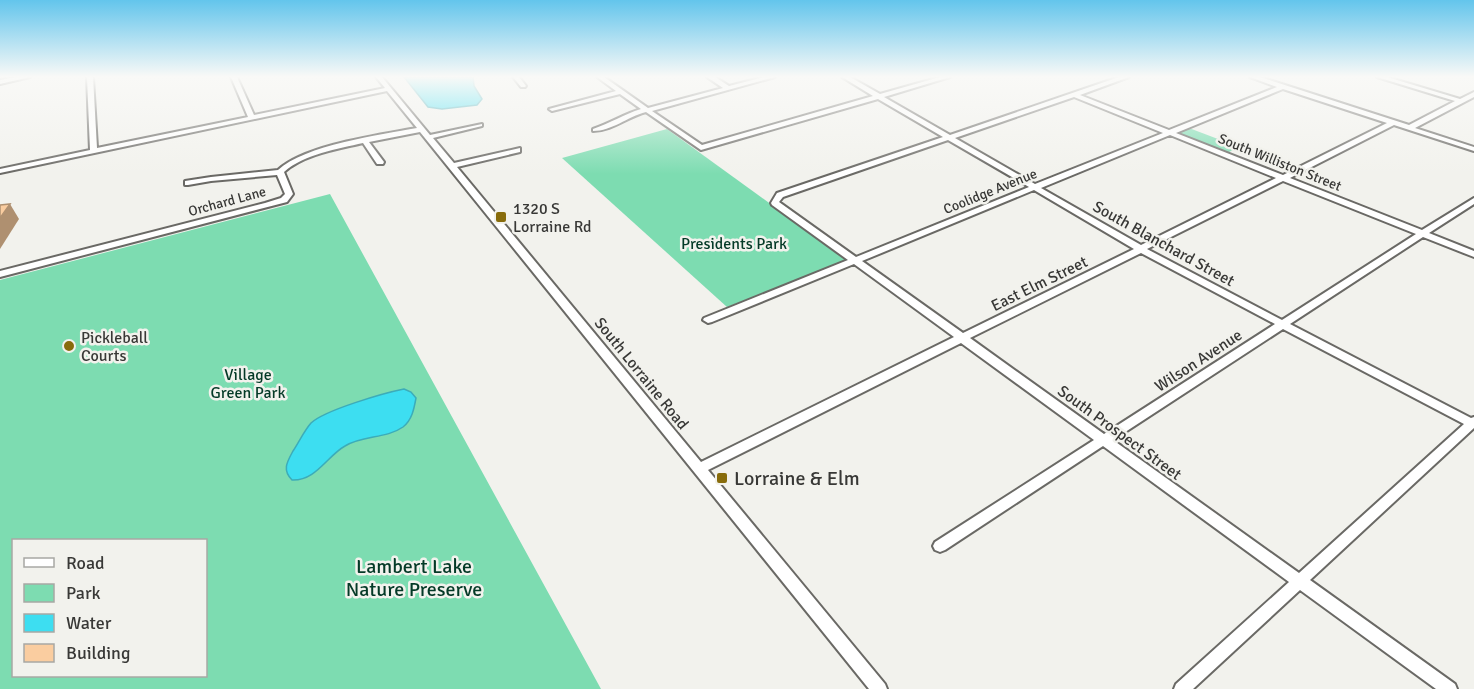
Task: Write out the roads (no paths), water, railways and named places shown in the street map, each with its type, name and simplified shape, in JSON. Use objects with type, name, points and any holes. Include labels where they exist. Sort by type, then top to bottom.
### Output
[{"type":"street","points":[[92,109],[94,152]]},
{"type":"street","points":[[248,109],[252,118]]},
{"type":"street","points":[[0,171],[294,109]]},
{"type":"street","name":"South Lorraine Road","points":[[406,109],[879,689]]},
{"type":"street","points":[[595,130],[648,109]]},
{"type":"street","points":[[645,110],[701,148],[837,109]]},
{"type":"street","name":"South Blanchard Street","points":[[900,109],[1141,249],[1473,423]]},
{"type":"street","points":[[949,138],[1034,109]]},
{"type":"street","name":"South Williston Street","points":[[1111,109],[1474,254]]},
{"type":"street","name":"Coolidge Avenue","points":[[708,320],[1226,109]]},
{"type":"street","points":[[1350,109],[1474,149]]},
{"type":"street","points":[[1409,128],[1445,109]]},
{"type":"street","name":"East Elm Street","points":[[699,469],[1393,123]]},
{"type":"street","points":[[429,137],[480,125]]},
{"type":"street","name":"Orchard Lane","points":[[0,274],[284,200],[289,194],[280,172],[286,165],[305,156],[422,129]]},
{"type":"street","name":"South Prospect Street","points":[[949,138],[780,195],[775,200],[778,205],[1449,689]]},
{"type":"street","points":[[366,142],[380,162]]},
{"type":"street","points":[[452,166],[517,150]]},
{"type":"street","points":[[188,183],[208,178],[258,177],[280,172]]},
{"type":"street","name":"Wilson Avenue","points":[[940,546],[1474,201]]},
{"type":"street","points":[[1182,689],[1473,423]]},
{"type":"water","points":[[404,389],[416,398],[411,418],[403,427],[345,446],[308,477],[292,480],[287,473],[287,462],[311,423],[341,408]]},
{"type":"place","name":"1320 S Lorraine Rd","points":[[501,217]]},
{"type":"place","name":"Pickleball Courts","points":[[69,346]]},
{"type":"place","name":"Lorraine & Elm","points":[[722,478]]},
{"type":"park label","name":"Presidents Park","points":[[734,243]]},
{"type":"park label","name":"Village Green Park","points":[[248,383]]},
{"type":"park label","name":"Lambert Lake Nature Preserve","points":[[414,578]]}]
